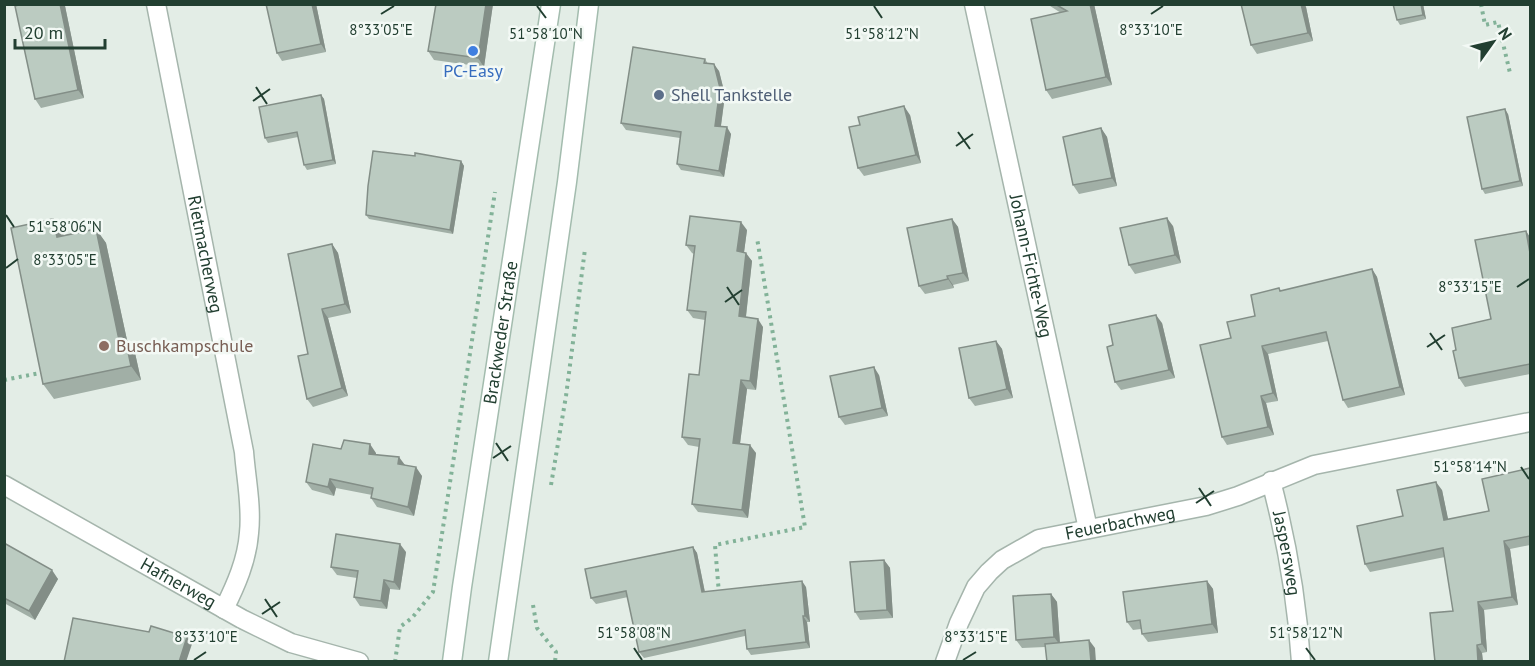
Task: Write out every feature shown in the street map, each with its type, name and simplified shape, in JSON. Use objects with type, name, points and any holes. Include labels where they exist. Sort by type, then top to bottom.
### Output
[{"type":"street","name":"Rietmacherweg","points":[[156,4],[244,452],[249,534],[240,577],[224,609]]},
{"type":"street","name":"Brackweder Straße","points":[[452,662],[551,4]]},
{"type":"street","points":[[498,662],[567,182],[589,4]]},
{"type":"street","name":"Johann-Fichte-Weg","points":[[974,4],[1088,529]]},
{"type":"street","name":"Feuerbachweg","points":[[945,662],[959,623],[976,587],[1002,560],[1040,539],[1206,506],[1238,496],[1314,465],[1530,422]]},
{"type":"street","name":"Jaspersweg","points":[[1271,481],[1287,542],[1298,612],[1301,662]]},
{"type":"street","name":"Hafnerweg","points":[[4,485],[224,609],[291,643],[359,662]]},
{"type":"path","points":[[1480,4],[1485,25],[1498,22],[1510,73]]},
{"type":"path","points":[[395,662],[400,627],[412,618],[433,592],[495,190]]},
{"type":"path","points":[[720,597],[715,545],[805,527],[757,238]]},
{"type":"path","points":[[550,491],[566,396],[586,240]]},
{"type":"path","points":[[4,380],[48,371]]},
{"type":"path","points":[[532,597],[537,628],[556,652],[555,662]]},
{"type":"building","points":[[60,4],[78,90],[35,99],[15,6]]},
{"type":"building","points":[[266,4],[312,4],[321,44],[277,53]]},
{"type":"building","points":[[436,4],[486,4],[478,58],[428,51]]},
{"type":"building","points":[[1055,4],[1090,4],[1106,77],[1046,90],[1031,19],[1067,11]]},
{"type":"building","points":[[1241,4],[1301,4],[1308,33],[1251,45]]},
{"type":"building","points":[[1393,4],[1421,4],[1423,15],[1397,20]]},
{"type":"building","points":[[633,47],[705,59],[704,63],[714,64],[720,88],[715,126],[727,127],[719,171],[677,164],[681,132],[621,123]]},
{"type":"building","points":[[321,95],[333,160],[304,165],[297,132],[265,138],[259,107]]},
{"type":"building","points":[[904,106],[916,155],[858,168],[849,127],[860,125],[858,117]]},
{"type":"building","points":[[1505,109],[1520,181],[1482,189],[1467,117]]},
{"type":"building","points":[[1101,128],[1112,178],[1073,185],[1063,137]]},
{"type":"building","points":[[373,151],[415,156],[415,153],[461,161],[450,230],[366,215]]},
{"type":"building","points":[[690,216],[741,222],[737,251],[746,253],[739,316],[758,319],[750,381],[741,380],[733,443],[750,445],[742,510],[692,504],[700,439],[682,437],[689,374],[699,375],[706,312],[687,310],[695,246],[686,245]]},
{"type":"building","points":[[1167,218],[1175,255],[1129,265],[1120,228]]},
{"type":"building","points":[[53,219],[57,237],[96,229],[119,340],[125,338],[131,366],[43,384],[11,228]]},
{"type":"building","points":[[952,219],[963,273],[919,286],[907,228]]},
{"type":"building","points":[[1526,231],[1530,253],[1530,364],[1459,378],[1453,351],[1456,350],[1452,328],[1491,319],[1475,240]]},
{"type":"building","points":[[332,244],[345,304],[322,309],[342,388],[307,399],[298,356],[308,354],[288,254]]},
{"type":"building","points":[[1372,269],[1400,387],[1343,400],[1326,332],[1262,346],[1273,393],[1261,396],[1268,427],[1222,437],[1200,345],[1231,338],[1227,322],[1255,316],[1251,295],[1279,288],[1280,291]]},
{"type":"building","points":[[1156,315],[1169,370],[1115,382],[1107,347],[1113,345],[1109,325]]},
{"type":"building","points":[[996,341],[1007,389],[969,398],[959,348]]},
{"type":"building","points":[[874,367],[882,408],[839,417],[830,376]]},
{"type":"building","points":[[344,440],[370,444],[369,454],[399,457],[398,464],[416,467],[408,507],[371,498],[373,488],[330,479],[328,487],[306,482],[313,444],[341,449]]},
{"type":"building","points":[[1530,468],[1530,536],[1504,541],[1512,597],[1478,602],[1482,644],[1477,645],[1478,662],[1435,662],[1430,613],[1453,611],[1443,548],[1365,564],[1357,526],[1403,516],[1397,490],[1436,482],[1444,520],[1489,511],[1482,479]]},
{"type":"building","points":[[336,534],[400,544],[394,582],[384,580],[381,601],[354,597],[358,571],[331,567]]},
{"type":"building","points":[[4,543],[52,570],[29,611],[4,598]]},
{"type":"building","points":[[693,547],[702,592],[802,581],[806,642],[747,649],[745,630],[639,652],[626,591],[591,598],[585,569]]},
{"type":"building","points":[[884,560],[887,610],[855,612],[850,562]]},
{"type":"building","points":[[1207,581],[1212,624],[1142,634],[1140,620],[1127,622],[1123,592]]},
{"type":"building","points":[[1051,594],[1054,637],[1016,640],[1013,596]]},
{"type":"building","points":[[73,618],[149,632],[151,626],[187,637],[179,662],[64,662]]},
{"type":"building","points":[[1089,640],[1091,662],[1047,662],[1045,644]]},
{"type":"place","name":"PC-Easy","points":[[473,51]]},
{"type":"place","name":"Shell Tankstelle","points":[[659,95]]},
{"type":"place","name":"Buschkampschule","points":[[104,346]]}]
